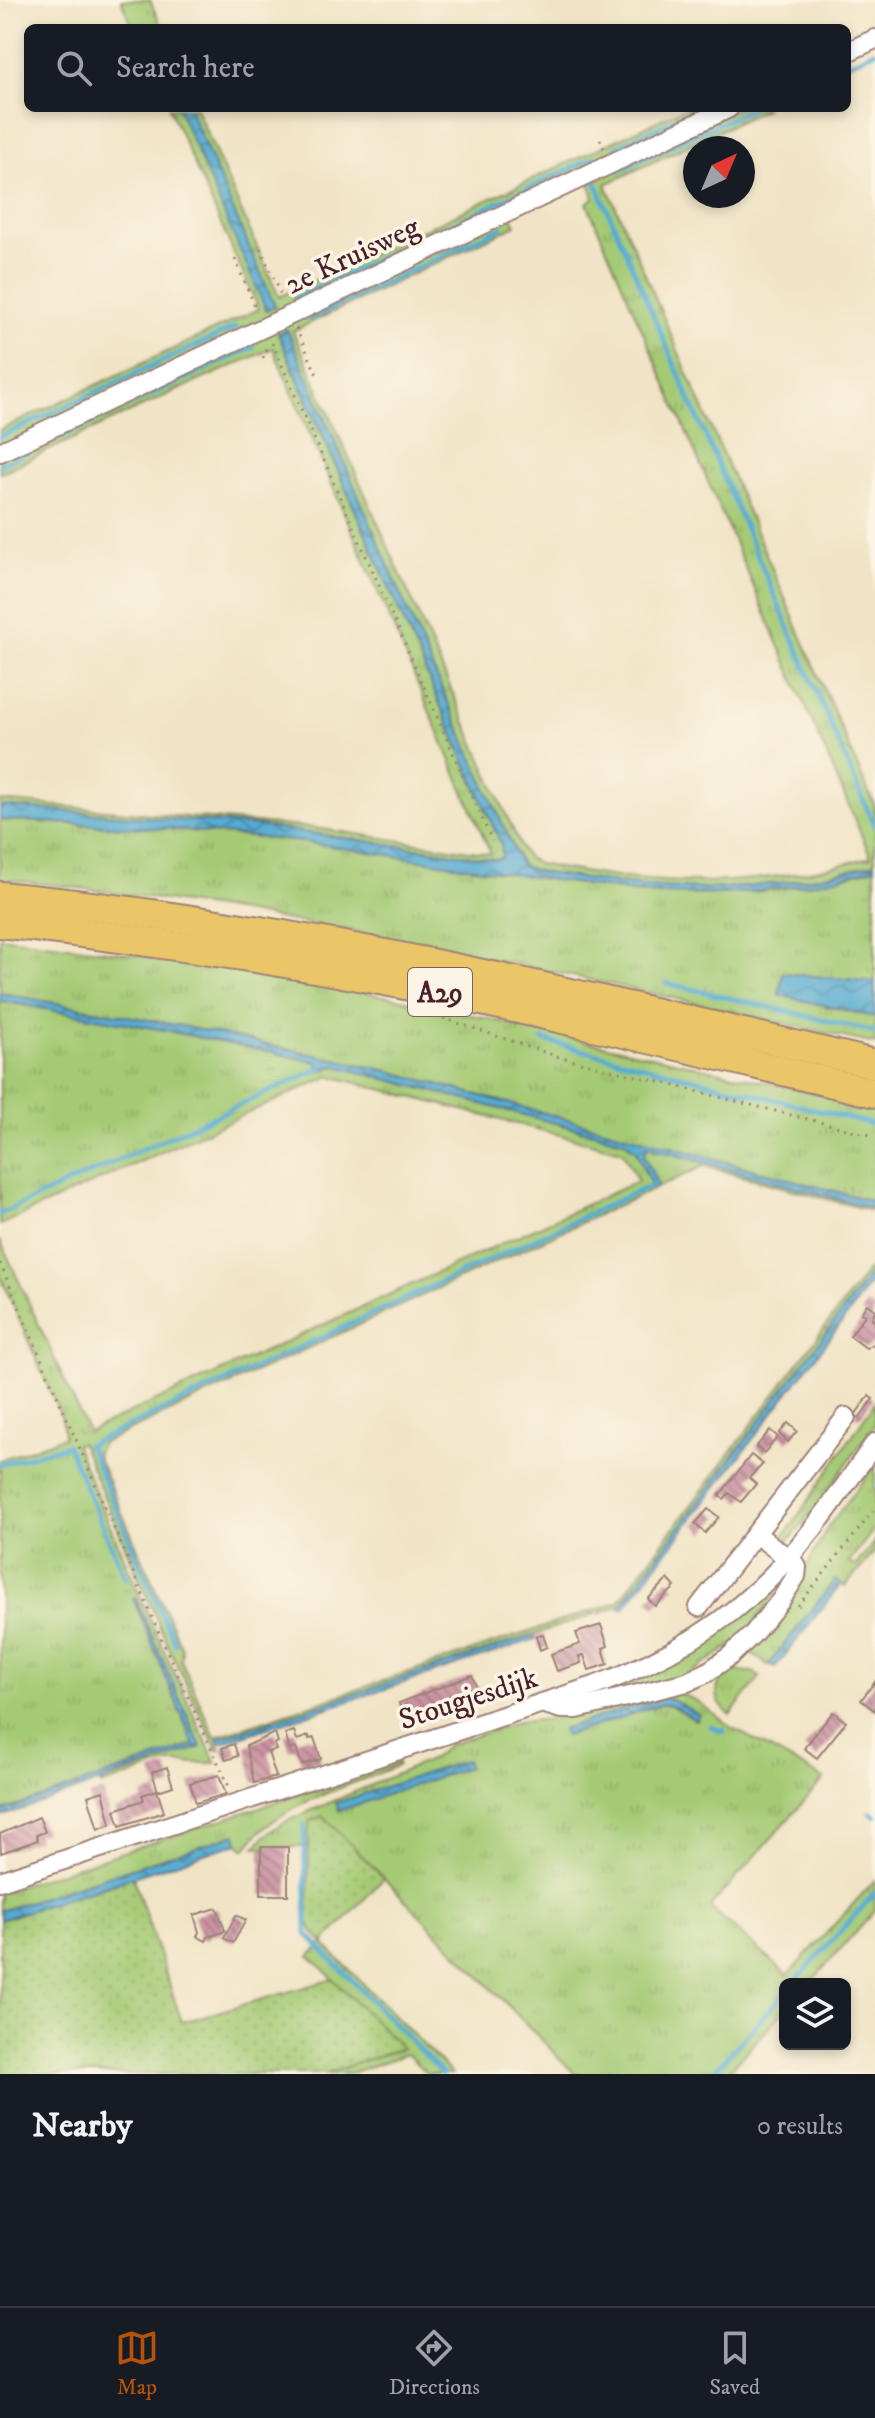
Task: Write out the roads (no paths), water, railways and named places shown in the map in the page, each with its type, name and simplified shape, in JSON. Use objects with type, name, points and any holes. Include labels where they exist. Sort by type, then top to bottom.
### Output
[{"type":"highway","name":"A29","points":[[0,896],[175,918],[408,958],[875,1064]]},
{"type":"highway","name":"A29","points":[[0,923],[169,945],[373,979],[875,1093]]},
{"type":"street","points":[[851,50],[875,39]]},
{"type":"street","name":"2e Kruisweg","points":[[0,452],[721,112]]},
{"type":"street","points":[[699,1607],[846,1417]]},
{"type":"street","name":"Stougjesdijk","points":[[0,1881],[618,1677],[668,1654],[742,1604],[788,1558],[875,1443]]},
{"type":"street","points":[[541,1703],[567,1710],[615,1700],[691,1680],[739,1659],[792,1584],[797,1570],[788,1558],[756,1534]]},
{"type":"water","points":[[180,112],[191,112],[275,306],[266,310]]},
{"type":"water","points":[[287,329],[521,865],[550,874],[656,887],[693,888],[765,885],[838,873],[875,863],[875,868],[815,883],[756,892],[664,894],[633,892],[303,842],[169,829],[0,820],[0,806],[259,826],[502,858],[501,844],[278,333]]},
{"type":"water","points":[[783,973],[875,982],[875,1017],[779,995]]},
{"type":"water","points":[[0,993],[177,1025],[385,1070],[875,1202],[875,1209],[647,1147],[644,1155],[658,1185],[653,1188],[636,1151],[624,1141],[336,1066],[321,1070],[317,1062],[159,1029],[0,1001]]},
{"type":"water","points":[[875,1268],[875,1276],[850,1312],[623,1609],[620,1606]]},
{"type":"water","points":[[835,1580],[841,1584],[775,1668],[769,1664]]},
{"type":"water","points":[[135,1597],[201,1747],[0,1817],[0,1812],[194,1745]]},
{"type":"water","points":[[534,1635],[536,1639],[219,1744],[217,1739]]},
{"type":"water","points":[[662,1698],[672,1699],[699,1715],[696,1720],[670,1705],[662,1704],[565,1736],[562,1729]]},
{"type":"water","points":[[466,1760],[468,1767],[339,1811],[336,1803]]},
{"type":"water","points":[[236,1834],[238,1843],[0,1920],[0,1911]]},
{"type":"waterway","points":[[851,37],[875,26]]},
{"type":"waterway","points":[[851,62],[875,51]]},
{"type":"waterway","points":[[616,147],[691,112]]},
{"type":"waterway","points":[[619,170],[744,112]]},
{"type":"waterway","points":[[295,298],[595,157]]},
{"type":"waterway","points":[[596,183],[875,827]]},
{"type":"waterway","points":[[309,319],[502,227]]},
{"type":"waterway","points":[[0,437],[236,327]]},
{"type":"waterway","points":[[0,465],[253,347]]},
{"type":"waterway","points":[[666,983],[875,1032]]},
{"type":"waterway","points":[[543,1040],[875,1125]]},
{"type":"waterway","points":[[0,1214],[323,1067]]},
{"type":"waterway","points":[[86,1446],[654,1184]]},
{"type":"waterway","points":[[0,1465],[67,1445],[126,1579]]},
{"type":"waterway","points":[[88,1445],[175,1644]]},
{"type":"waterway","points":[[711,1726],[722,1732],[724,1729]]},
{"type":"waterway","points":[[870,1813],[875,1816]]},
{"type":"waterway","points":[[304,1825],[307,1934],[443,2074]]},
{"type":"waterway","points":[[798,1978],[875,1893]]},
{"type":"waterway","points":[[711,2074],[779,2000]]}]
